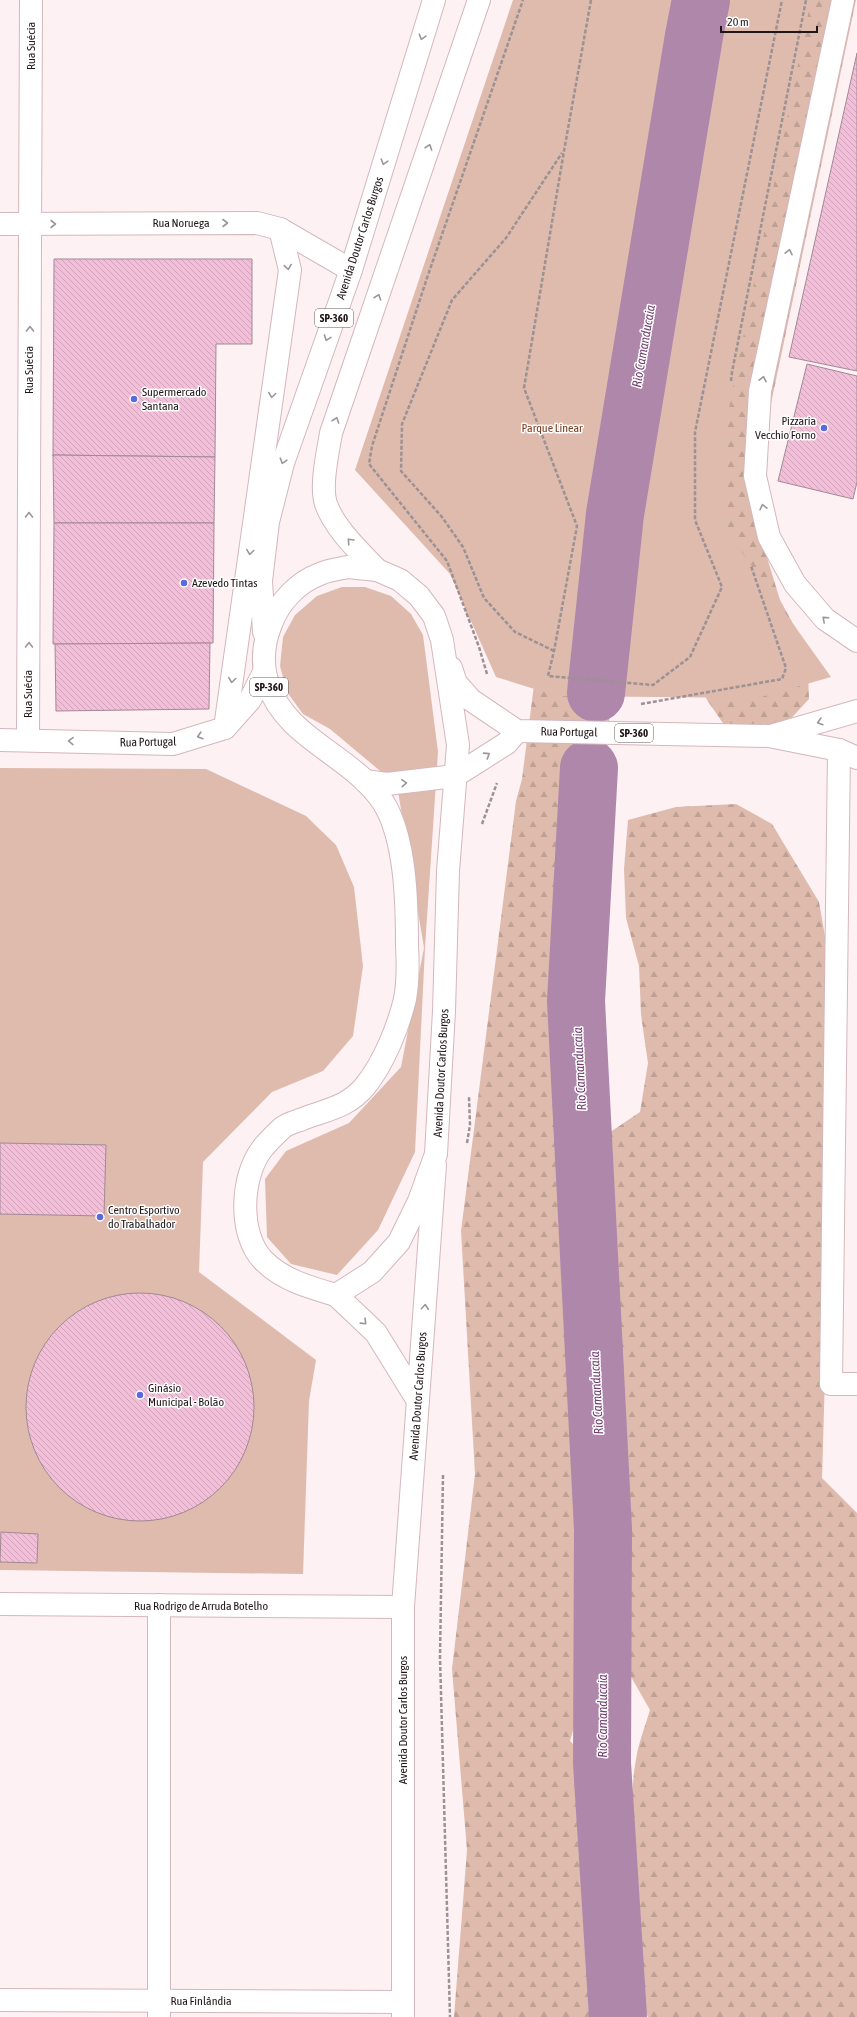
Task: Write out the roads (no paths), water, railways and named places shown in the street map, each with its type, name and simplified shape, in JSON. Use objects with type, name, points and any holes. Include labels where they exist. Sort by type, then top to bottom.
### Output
[{"type":"street","name":"Rua Suécia","points":[[28,740],[31,0]]},
{"type":"street","name":"Avenida Doutor Carlos Burgos","points":[[265,639],[261,581],[268,522],[283,462],[351,270],[434,0]]},
{"type":"street","name":"SP-360","points":[[377,570],[345,535],[326,503],[324,474],[330,440],[479,0]]},
{"type":"street","points":[[843,0],[760,391],[755,476],[770,537],[794,584],[825,619],[857,641]]},
{"type":"street","name":"Rua Noruega","points":[[0,224],[258,223],[280,229],[351,270]]},
{"type":"street","points":[[225,728],[290,270],[280,229]]},
{"type":"street","name":"SP-360","points":[[365,782],[289,721],[273,699],[264,672],[263,655],[265,639],[276,612],[294,589],[319,574],[348,567],[377,570],[400,580],[419,596],[434,616],[456,683],[471,700],[523,731]]},
{"type":"street","name":"Avenida Doutor Carlos Burgos","points":[[403,2009],[403,1607],[436,1154],[444,1011],[448,871],[458,745],[442,640]]},
{"type":"street","points":[[225,728],[250,700],[264,672]]},
{"type":"street","name":"Rua Portugal","points":[[769,736],[857,711]]},
{"type":"street","name":"Rua Portugal","points":[[0,740],[173,744],[225,728]]},
{"type":"street","points":[[365,782],[394,784],[455,776],[523,731]]},
{"type":"street","name":"Rua Portugal","points":[[523,731],[769,736],[848,754]]},
{"type":"street","points":[[848,754],[831,1384],[857,1384]]},
{"type":"street","points":[[365,782],[383,803],[392,821],[403,864],[407,948],[405,998],[385,1058],[364,1088],[339,1108],[307,1117],[284,1126],[261,1150],[250,1173],[245,1202],[248,1234],[262,1260],[281,1274],[301,1284],[336,1295],[376,1333],[418,1401]]},
{"type":"street","points":[[336,1295],[372,1272],[399,1242],[419,1202],[436,1154]]},
{"type":"street","name":"Rua Rodrigo de Arruda Botelho","points":[[0,1604],[403,1607]]},
{"type":"street","points":[[159,1605],[159,2009]]},
{"type":"street","name":"Rua Finlândia","points":[[0,2000],[159,2009],[403,2009]]},
{"type":"waterway","name":"Rio Camanducaia","points":[[596,693],[615,514],[701,0]]},
{"type":"waterway","name":"Rio Camanducaia","points":[[589,768],[576,1001],[603,1529],[602,1763],[618,2017]]},
{"type":"place","name":"Supermercado Santana","points":[[134,399]]},
{"type":"place","name":"Pizzaria Vecchio Forno","points":[[824,428]]},
{"type":"place","name":"Azevedo Tintas","points":[[184,583]]},
{"type":"place","name":"Centro Esportivo do Trabalhador","points":[[100,1217]]},
{"type":"place","name":"Ginásio Municipal - Bolão","points":[[140,1395]]},
{"type":"park label","name":"Parque Linear","points":[[552,428]]}]
